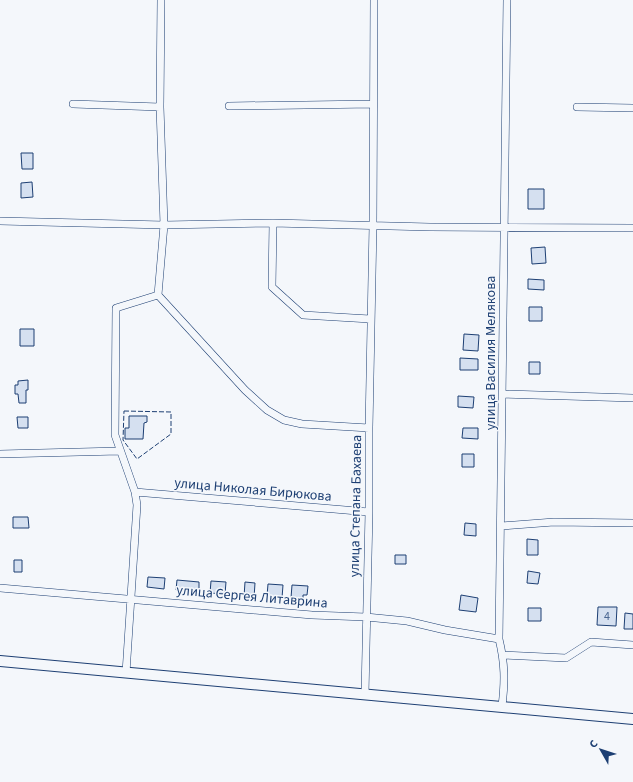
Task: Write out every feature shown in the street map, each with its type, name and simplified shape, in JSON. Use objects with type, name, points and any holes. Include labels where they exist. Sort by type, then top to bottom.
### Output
[{"type":"main road","points":[[0,661],[633,719]]},
{"type":"street","points":[[161,0],[160,107],[164,225],[158,295],[245,390],[266,410],[284,420],[302,424],[369,428]]},
{"type":"street","name":"улица Степана Бахаева","points":[[365,694],[369,512],[370,319],[373,225],[374,0]]},
{"type":"street","name":"улица Василия Мелякова","points":[[502,706],[505,677],[503,655],[499,639],[504,394],[504,226],[507,0]]},
{"type":"street","points":[[73,104],[160,107]]},
{"type":"street","points":[[230,106],[373,104]]},
{"type":"street","points":[[577,107],[633,108]]},
{"type":"street","points":[[0,221],[164,225],[273,223],[633,228]]},
{"type":"street","points":[[273,223],[272,287],[303,315],[370,319]]},
{"type":"street","points":[[126,673],[137,505],[135,492],[114,435],[116,308],[158,295]]},
{"type":"street","points":[[504,394],[633,398]]},
{"type":"street","points":[[0,454],[119,451]]},
{"type":"street","name":"улица Николая Бирюкова","points":[[135,492],[369,512]]},
{"type":"street","points":[[502,526],[554,522],[633,523]]},
{"type":"street","name":"улица Сергея Литаврина","points":[[0,588],[131,598],[312,615],[366,617],[407,621],[445,630],[499,639]]},
{"type":"street","points":[[503,655],[566,658],[591,642],[633,645]]},
{"type":"building","points":[[21,153],[33,153],[33,169],[22,169]]},
{"type":"building","points":[[32,182],[33,197],[21,198],[21,183]]},
{"type":"building","points":[[528,189],[544,189],[544,209],[528,209]]},
{"type":"building","points":[[545,247],[546,263],[532,264],[531,248]]},
{"type":"building","points":[[528,279],[544,280],[544,290],[528,289]]},
{"type":"building","points":[[529,307],[542,307],[542,321],[529,321]]},
{"type":"building","points":[[20,329],[34,329],[34,346],[20,346]]},
{"type":"building","points":[[464,334],[479,335],[478,351],[463,350]]},
{"type":"building","points":[[460,358],[478,359],[478,370],[460,370]]},
{"type":"building","points":[[529,362],[540,362],[540,374],[529,374]]},
{"type":"building","points":[[28,380],[26,403],[19,403],[18,394],[15,394],[15,385],[18,385],[18,381]]},
{"type":"building","points":[[458,396],[474,397],[473,408],[458,407]]},
{"type":"building","points":[[129,416],[147,416],[147,422],[144,423],[143,439],[125,439],[125,428],[129,428]]},
{"type":"building","points":[[17,417],[28,417],[28,428],[18,428]]},
{"type":"building","points":[[463,428],[478,428],[478,439],[462,438]]},
{"type":"building","points":[[462,454],[474,454],[474,467],[462,467]]},
{"type":"building","points":[[13,517],[28,517],[29,528],[13,528]]},
{"type":"building","points":[[465,523],[476,524],[476,536],[464,535]]},
{"type":"building","points":[[527,539],[538,540],[538,555],[527,555]]},
{"type":"building","points":[[395,555],[406,555],[406,564],[395,564]]},
{"type":"building","points":[[14,560],[22,560],[22,572],[14,572]]},
{"type":"building","points":[[528,571],[540,573],[538,584],[527,583]]},
{"type":"building","points":[[148,577],[165,578],[164,589],[147,587]]},
{"type":"building","points":[[177,580],[199,582],[199,592],[176,590]]},
{"type":"building","points":[[211,581],[226,582],[225,594],[210,593]]},
{"type":"building","points":[[245,582],[255,583],[254,598],[244,597]]},
{"type":"building","points":[[268,584],[283,585],[282,598],[267,596]]},
{"type":"building","points":[[292,585],[308,586],[307,595],[303,595],[303,599],[291,598]]},
{"type":"building","points":[[461,595],[478,598],[476,612],[459,610]]},
{"type":"building","points":[[598,607],[617,607],[616,626],[597,625]]},
{"type":"building","points":[[528,608],[541,608],[541,621],[528,621]]},
{"type":"building","points":[[625,613],[633,614],[633,629],[624,629]]},
{"type":"fence","points":[[124,411],[171,412],[171,434],[137,459],[123,440],[124,411]]}]
